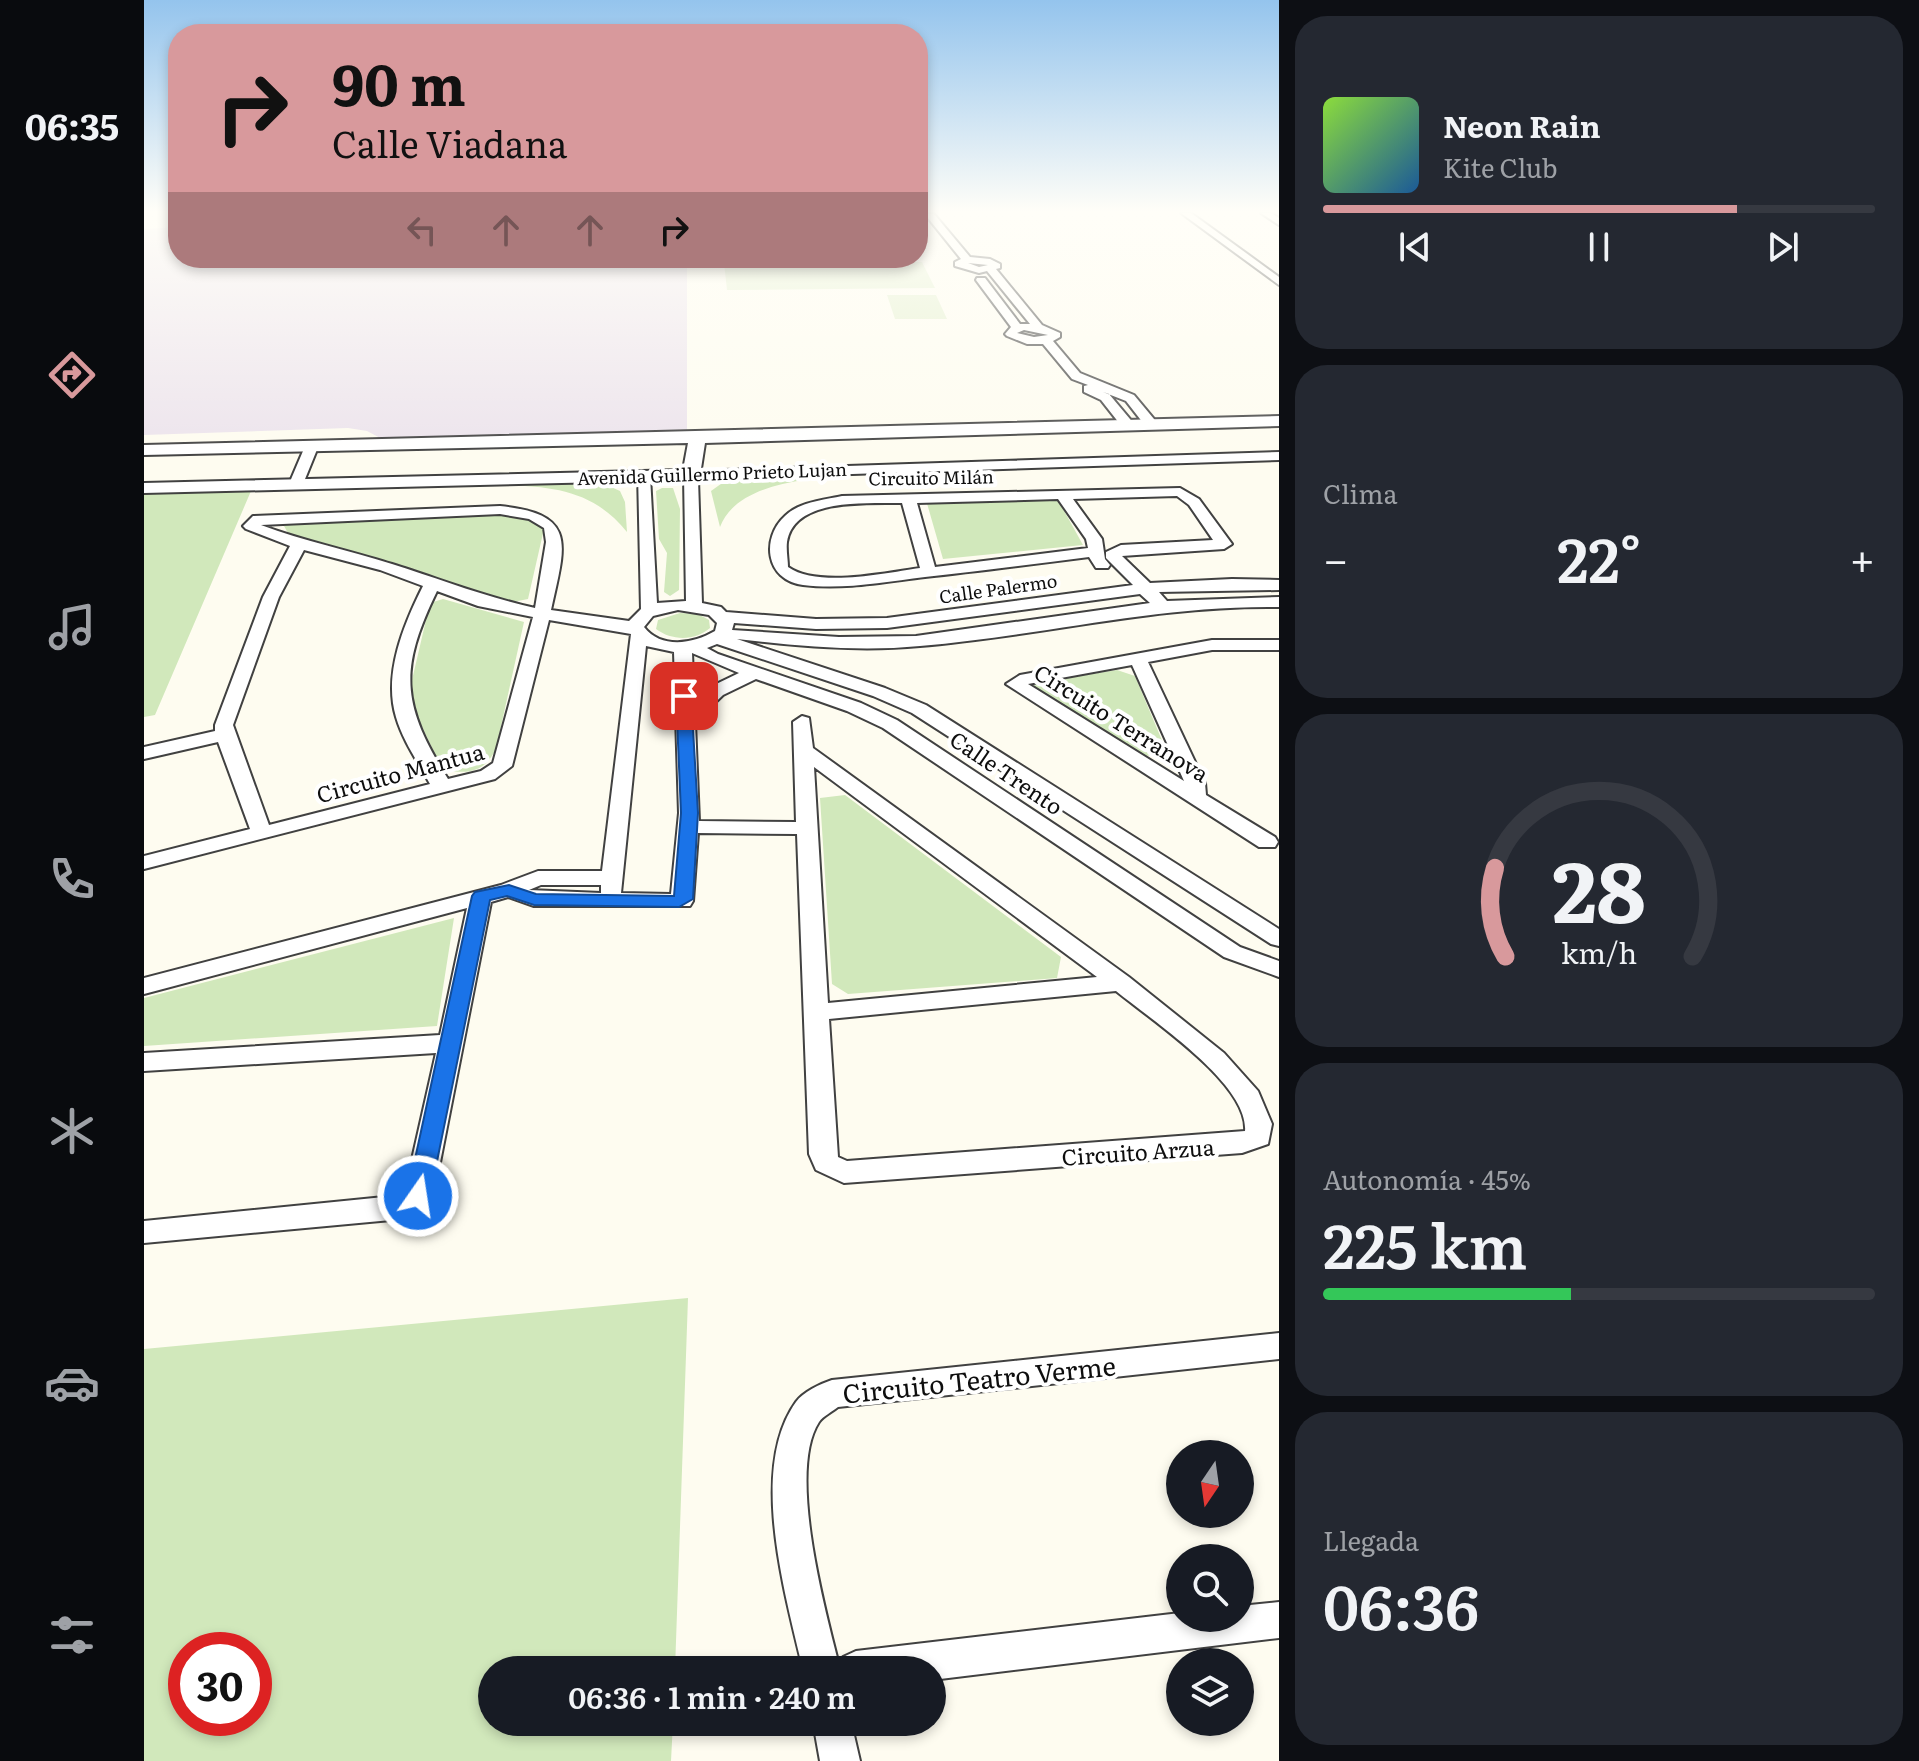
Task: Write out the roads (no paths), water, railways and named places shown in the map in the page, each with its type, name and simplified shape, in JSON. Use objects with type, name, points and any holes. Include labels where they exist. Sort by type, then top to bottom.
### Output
[{"type":"street","points":[[995,295],[1017,328]]},
{"type":"street","points":[[1012,295],[1038,327],[1056,335],[1039,340],[1011,334],[1017,328],[1038,327]]},
{"type":"street","points":[[1039,340],[1076,376],[1130,398],[1152,425]]},
{"type":"street","points":[[1039,340],[1058,377],[1105,397],[1128,425]]},
{"type":"street","name":"Avenida Guillermo Prieto Lujan","points":[[144,450],[1279,421]]},
{"type":"street","points":[[694,605],[691,475],[697,438]]},
{"type":"street","points":[[296,484],[311,447]]},
{"type":"street","name":"Avenida Guillermo Prieto Lujan","points":[[144,488],[691,475],[1279,456]]},
{"type":"street","points":[[611,890],[642,621],[643,476]]},
{"type":"street","name":"Circuito Milán","points":[[1095,552],[823,582],[789,576],[780,568],[779,541],[790,519],[802,511],[842,500],[1180,492],[1194,502],[1225,542],[1220,545],[1114,552],[1113,558],[1137,589]]},
{"type":"street","points":[[1062,494],[1094,539],[1097,560],[1155,605]]},
{"type":"street","points":[[908,497],[929,572]]},
{"type":"street","name":"Circuito Mantua","points":[[144,863],[500,770],[543,609],[555,541],[551,527],[536,516],[500,510],[263,517],[253,522],[253,528],[299,544]]},
{"type":"street","points":[[144,986],[509,890],[534,899],[611,890],[682,901],[689,820],[685,723],[688,646],[720,629],[694,605],[662,606],[642,621],[484,602],[360,558],[299,544],[266,612],[226,716],[225,735],[262,833]]},
{"type":"street","name":"Calle Palermo","points":[[720,629],[796,623],[897,622],[1137,589],[1215,582],[1279,585]]},
{"type":"street","points":[[432,585],[411,633],[400,698],[414,737],[442,787]]},
{"type":"street","name":"Calle Palermo","points":[[720,629],[871,644],[943,639],[1155,605],[1217,600],[1279,602]]},
{"type":"street","name":"Calle Trento","points":[[642,621],[657,644],[688,646],[712,658],[854,707],[890,724],[1232,952],[1279,969]]},
{"type":"street","name":"Calle Trento","points":[[720,629],[901,701],[939,720],[1279,939]]},
{"type":"street","points":[[852,683],[849,664],[858,652],[871,644]]},
{"type":"street","name":"Circuito Terranova","points":[[1267,842],[1015,684],[1020,680],[1212,645],[1279,645]]},
{"type":"street","points":[[1138,659],[1195,783],[1196,797]]},
{"type":"street","points":[[685,723],[709,694],[736,679],[757,673]]},
{"type":"street","name":"Circuito Arzua","points":[[802,722],[823,1154],[826,1163],[844,1172],[1242,1143],[1258,1137],[1259,1124],[1245,1091],[1232,1073],[1121,983],[805,751]]},
{"type":"street","points":[[144,753],[225,735]]},
{"type":"street","points":[[689,820],[806,821]]},
{"type":"street","points":[[144,1232],[402,1208],[415,1202],[421,1188],[481,896]]},
{"type":"street","points":[[818,1012],[1121,983]]},
{"type":"street","points":[[144,1062],[450,1043]]},
{"type":"street","name":"Circuito Teatro Verme","points":[[819,1656],[800,1578],[792,1522],[791,1469],[797,1430],[806,1410],[816,1398],[1279,1346]]},
{"type":"street","points":[[946,1659],[1279,1620]]},
{"type":"street","points":[[835,1736],[840,1761]]}]
